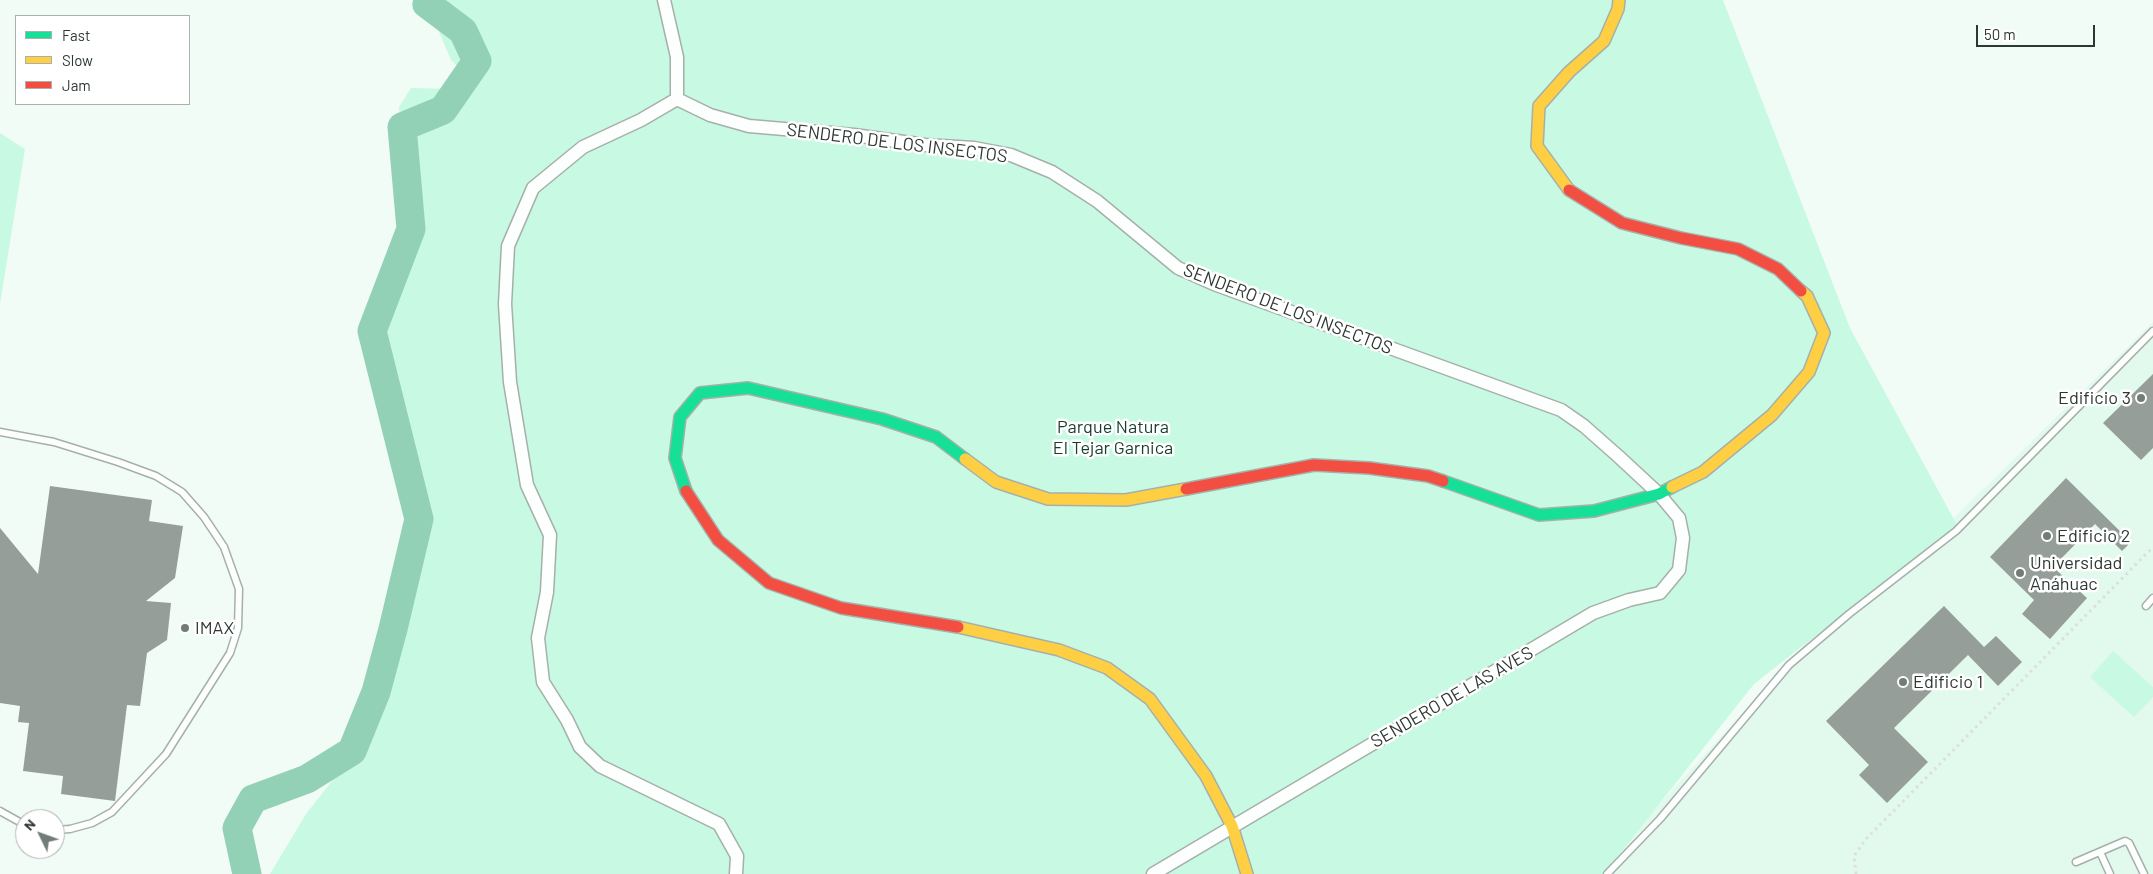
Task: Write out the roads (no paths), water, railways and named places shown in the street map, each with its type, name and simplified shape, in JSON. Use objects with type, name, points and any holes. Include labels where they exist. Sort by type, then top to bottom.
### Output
[{"type":"street","points":[[664,0],[676,57],[677,98],[641,120],[583,147],[533,188],[508,246],[505,304],[510,382],[527,485],[550,535],[547,592],[538,638],[543,682],[567,720],[580,747],[600,766],[719,824],[737,856],[736,874]]},
{"type":"street","points":[[1247,874],[1232,826],[1206,776],[1150,699],[1107,668],[1059,650],[936,622],[841,608],[769,583],[718,540],[686,491],[675,458],[680,417],[700,393],[748,388],[797,398],[882,419],[936,437],[996,482],[1048,499],[1126,500],[1314,465],[1369,468],[1428,476],[1539,515],[1594,511],[1660,494],[1703,472],[1772,415],[1809,372],[1824,333],[1806,296],[1778,269],[1738,250],[1622,223],[1566,189],[1537,146],[1539,106],[1569,72],[1604,41],[1618,9],[1619,0]]},
{"type":"street","name":"SENDERO DE LOS INSECTOS","points":[[677,98],[710,115],[749,126],[854,135],[925,145],[974,148],[1012,155],[1052,172],[1097,201],[1178,268],[1214,284],[1561,410],[1584,426],[1660,494]]},
{"type":"street","name":"SENDERO DE LAS AVES","points":[[1153,874],[1593,613],[1629,600],[1660,593],[1678,570],[1684,538],[1679,518],[1660,494]]},
{"type":"lane","points":[[1607,874],[1660,819],[1789,665],[1849,614],[1956,531],[2153,331]]},
{"type":"lane","points":[[0,432],[54,442],[118,462],[156,476],[182,492],[204,517],[224,547],[239,589],[238,628],[230,653],[166,754],[112,812],[92,823],[65,829]]},
{"type":"lane","points":[[2146,606],[2153,598]]},
{"type":"lane","points":[[0,811],[15,819]]},
{"type":"lane","points":[[2076,862],[2125,841],[2129,843],[2144,874]]},
{"type":"lane","points":[[2100,852],[2110,874]]},
{"type":"waterway","points":[[247,874],[237,828],[253,799],[307,779],[352,751],[376,692],[419,519],[372,331],[411,229],[402,127],[443,110],[477,61],[463,31],[427,4],[428,0]]},
{"type":"place","name":"Edificio 3","points":[[2141,398]]},
{"type":"place","name":"Edificio 2","points":[[2047,536]]},
{"type":"place","name":"Universidad Anáhuac","points":[[2020,573]]},
{"type":"place","name":"IMAX","points":[[185,628]]},
{"type":"place","name":"Edificio 1","points":[[1903,682]]},
{"type":"park label","name":"Parque Natura El Tejar Garnica","points":[[1113,437]]}]
